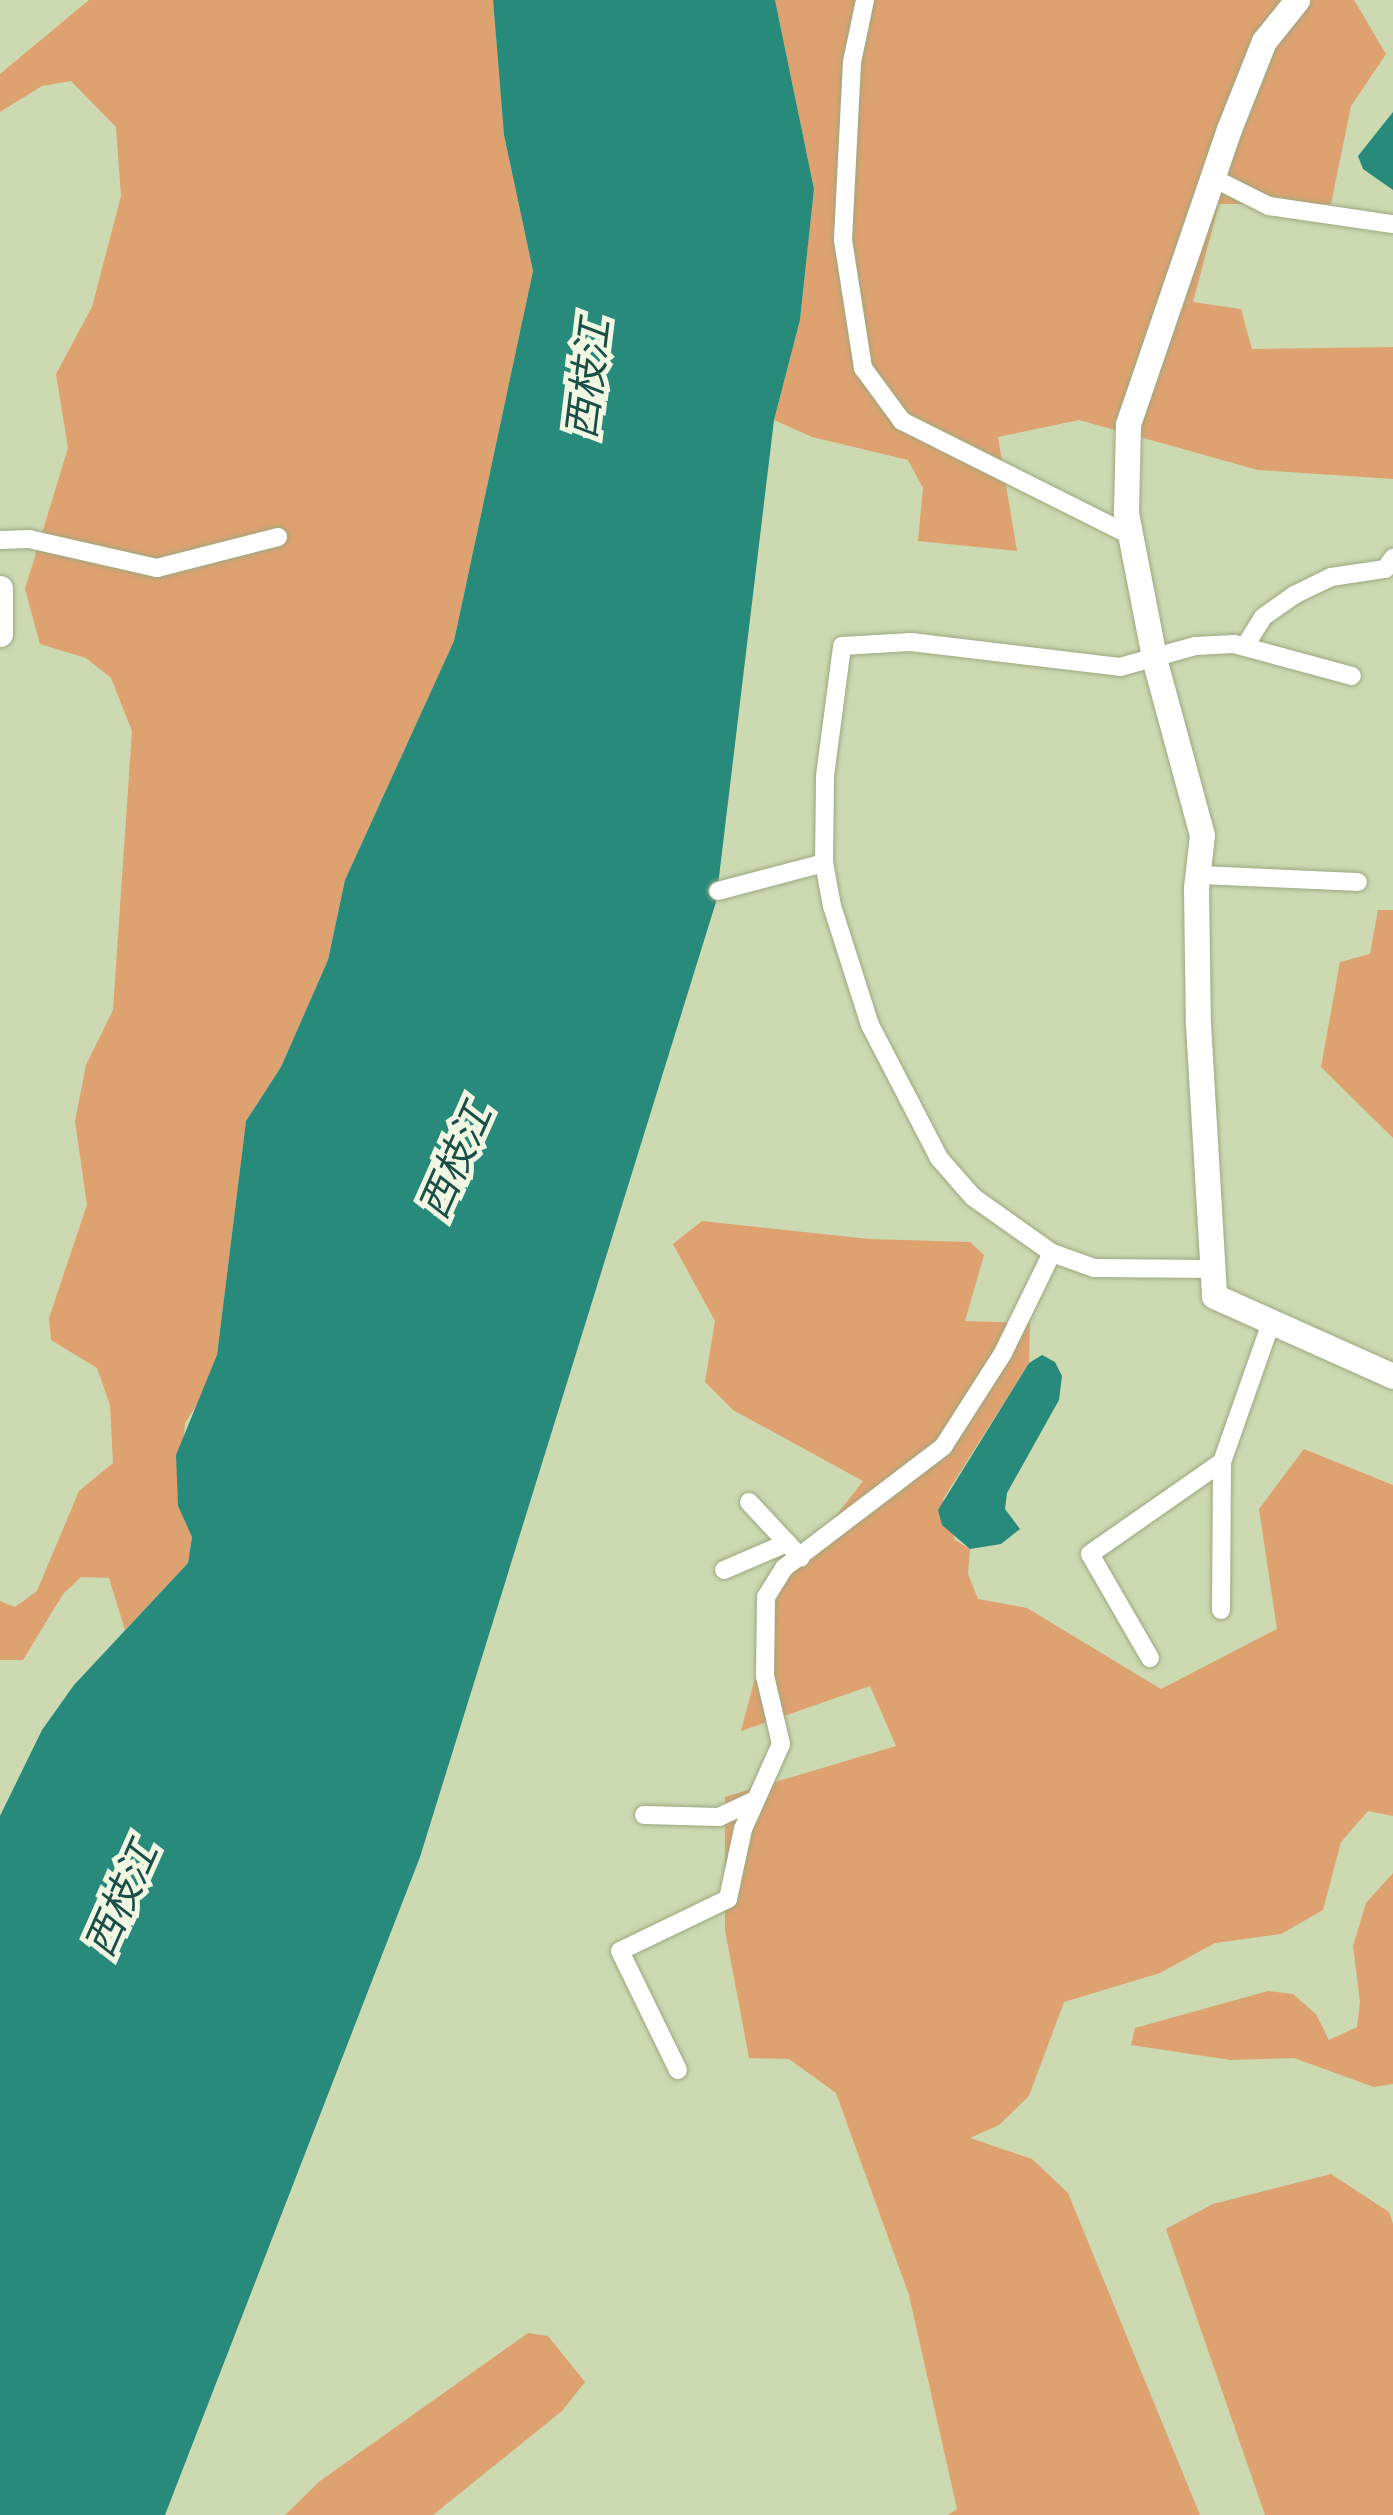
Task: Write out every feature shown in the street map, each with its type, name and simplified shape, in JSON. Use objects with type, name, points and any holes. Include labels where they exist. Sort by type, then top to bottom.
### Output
[{"type":"street","points":[[865,0],[852,62],[843,240],[864,368],[902,421],[1130,535]]},
{"type":"street","points":[[1297,0],[1264,42],[1128,424],[1130,535],[1155,662],[1202,834],[1198,875],[1214,1296],[1393,1376]]},
{"type":"street","points":[[1213,178],[1269,206],[1393,224]]},
{"type":"street","points":[[0,540],[30,539],[158,568],[278,537]]},
{"type":"street","points":[[1245,646],[1263,617],[1294,594],[1332,578],[1386,569],[1393,558]]},
{"type":"street","points":[[0,588],[0,634]]},
{"type":"street","points":[[1212,1269],[1094,1268],[1052,1253],[972,1197],[939,1158],[870,1025],[824,863],[825,776],[842,646],[911,642],[1120,667],[1155,662],[1195,646],[1245,646],[1352,676]]},
{"type":"street","points":[[718,891],[824,863]]},
{"type":"street","points":[[1198,875],[1358,882]]},
{"type":"street","points":[[678,2070],[620,1951],[728,1898],[754,1800],[781,1744],[765,1676],[766,1598],[784,1568],[944,1447],[1002,1353],[1052,1253]]},
{"type":"street","points":[[1221,1610],[1222,1462],[1271,1323]]},
{"type":"street","points":[[1150,1658],[1090,1554],[1222,1462]]},
{"type":"street","points":[[749,1502],[801,1558]]},
{"type":"street","points":[[724,1570],[787,1543]]},
{"type":"street","points":[[644,1815],[720,1818],[754,1800]]},
{"type":"shaded area","points":[[89,0],[493,0],[504,135],[533,271],[454,641],[345,880],[328,960],[281,1067],[246,1121],[212,1382],[185,1423],[178,1506],[192,1537],[188,1563],[125,1630],[109,1578],[81,1577],[63,1594],[23,1660],[0,1660],[0,1601],[15,1607],[37,1591],[79,1491],[113,1463],[110,1405],[97,1368],[51,1340],[49,1318],[87,1205],[75,1121],[86,1065],[113,1010],[132,731],[111,678],[86,658],[40,644],[25,589],[68,448],[56,374],[92,307],[121,196],[116,127],[71,81],[42,86],[0,112],[0,74]]},
{"type":"shaded area","points":[[775,0],[1354,0],[1386,54],[1351,106],[1331,204],[1219,204],[1193,302],[1241,309],[1252,349],[1393,347],[1393,479],[1258,470],[1079,420],[998,437],[1017,551],[918,541],[923,488],[908,460],[812,437],[774,420],[800,320],[814,189]]},
{"type":"shaded area","points":[[1378,910],[1393,910],[1393,1138],[1321,1067],[1340,962],[1370,954]]},
{"type":"shaded area","points":[[702,1221],[869,1239],[970,1242],[984,1255],[965,1321],[1030,1323],[1029,1363],[943,1499],[955,1540],[970,1549],[968,1574],[978,1599],[1027,1608],[1161,1689],[1277,1629],[1259,1509],[1304,1449],[1393,1485],[1393,1816],[1368,1811],[1341,1842],[1323,1910],[1281,1934],[1215,1943],[1160,1973],[1064,2002],[1029,2096],[999,2125],[970,2138],[1032,2159],[1068,2193],[1200,2515],[948,2515],[957,2509],[909,2295],[836,2093],[789,2059],[749,2058],[725,1930],[725,1797],[896,1746],[870,1686],[741,1731],[778,1591],[863,1481],[733,1410],[705,1382],[715,1321],[673,1244]]},
{"type":"shaded area","points":[[1393,1873],[1393,2084],[1374,2087],[1294,2058],[1231,2060],[1131,2045],[1135,2028],[1268,1991],[1293,1994],[1316,2014],[1329,2040],[1357,2027],[1360,2002],[1353,1946],[1366,1903]]},
{"type":"shaded area","points":[[1331,2174],[1389,2212],[1393,2224],[1393,2515],[1265,2515],[1166,2229],[1213,2204]]},
{"type":"shaded area","points":[[528,2333],[548,2336],[585,2382],[562,2411],[433,2515],[285,2515],[320,2481]]},
{"type":"water","name":"西枝江","points":[[493,0],[775,0],[814,189],[800,320],[774,420],[716,902],[420,1857],[165,2515],[0,2515],[0,1816],[42,1730],[74,1685],[188,1563],[192,1537],[178,1506],[176,1455],[217,1355],[246,1121],[281,1067],[328,960],[345,880],[454,641],[533,271],[504,135]]},
{"type":"water","points":[[1393,112],[1393,190],[1363,169],[1358,156]]},
{"type":"water","points":[[1042,1355],[1055,1362],[1062,1376],[1059,1400],[1007,1493],[1005,1509],[1020,1529],[1001,1544],[970,1549],[942,1525],[938,1510],[1029,1363]]}]
